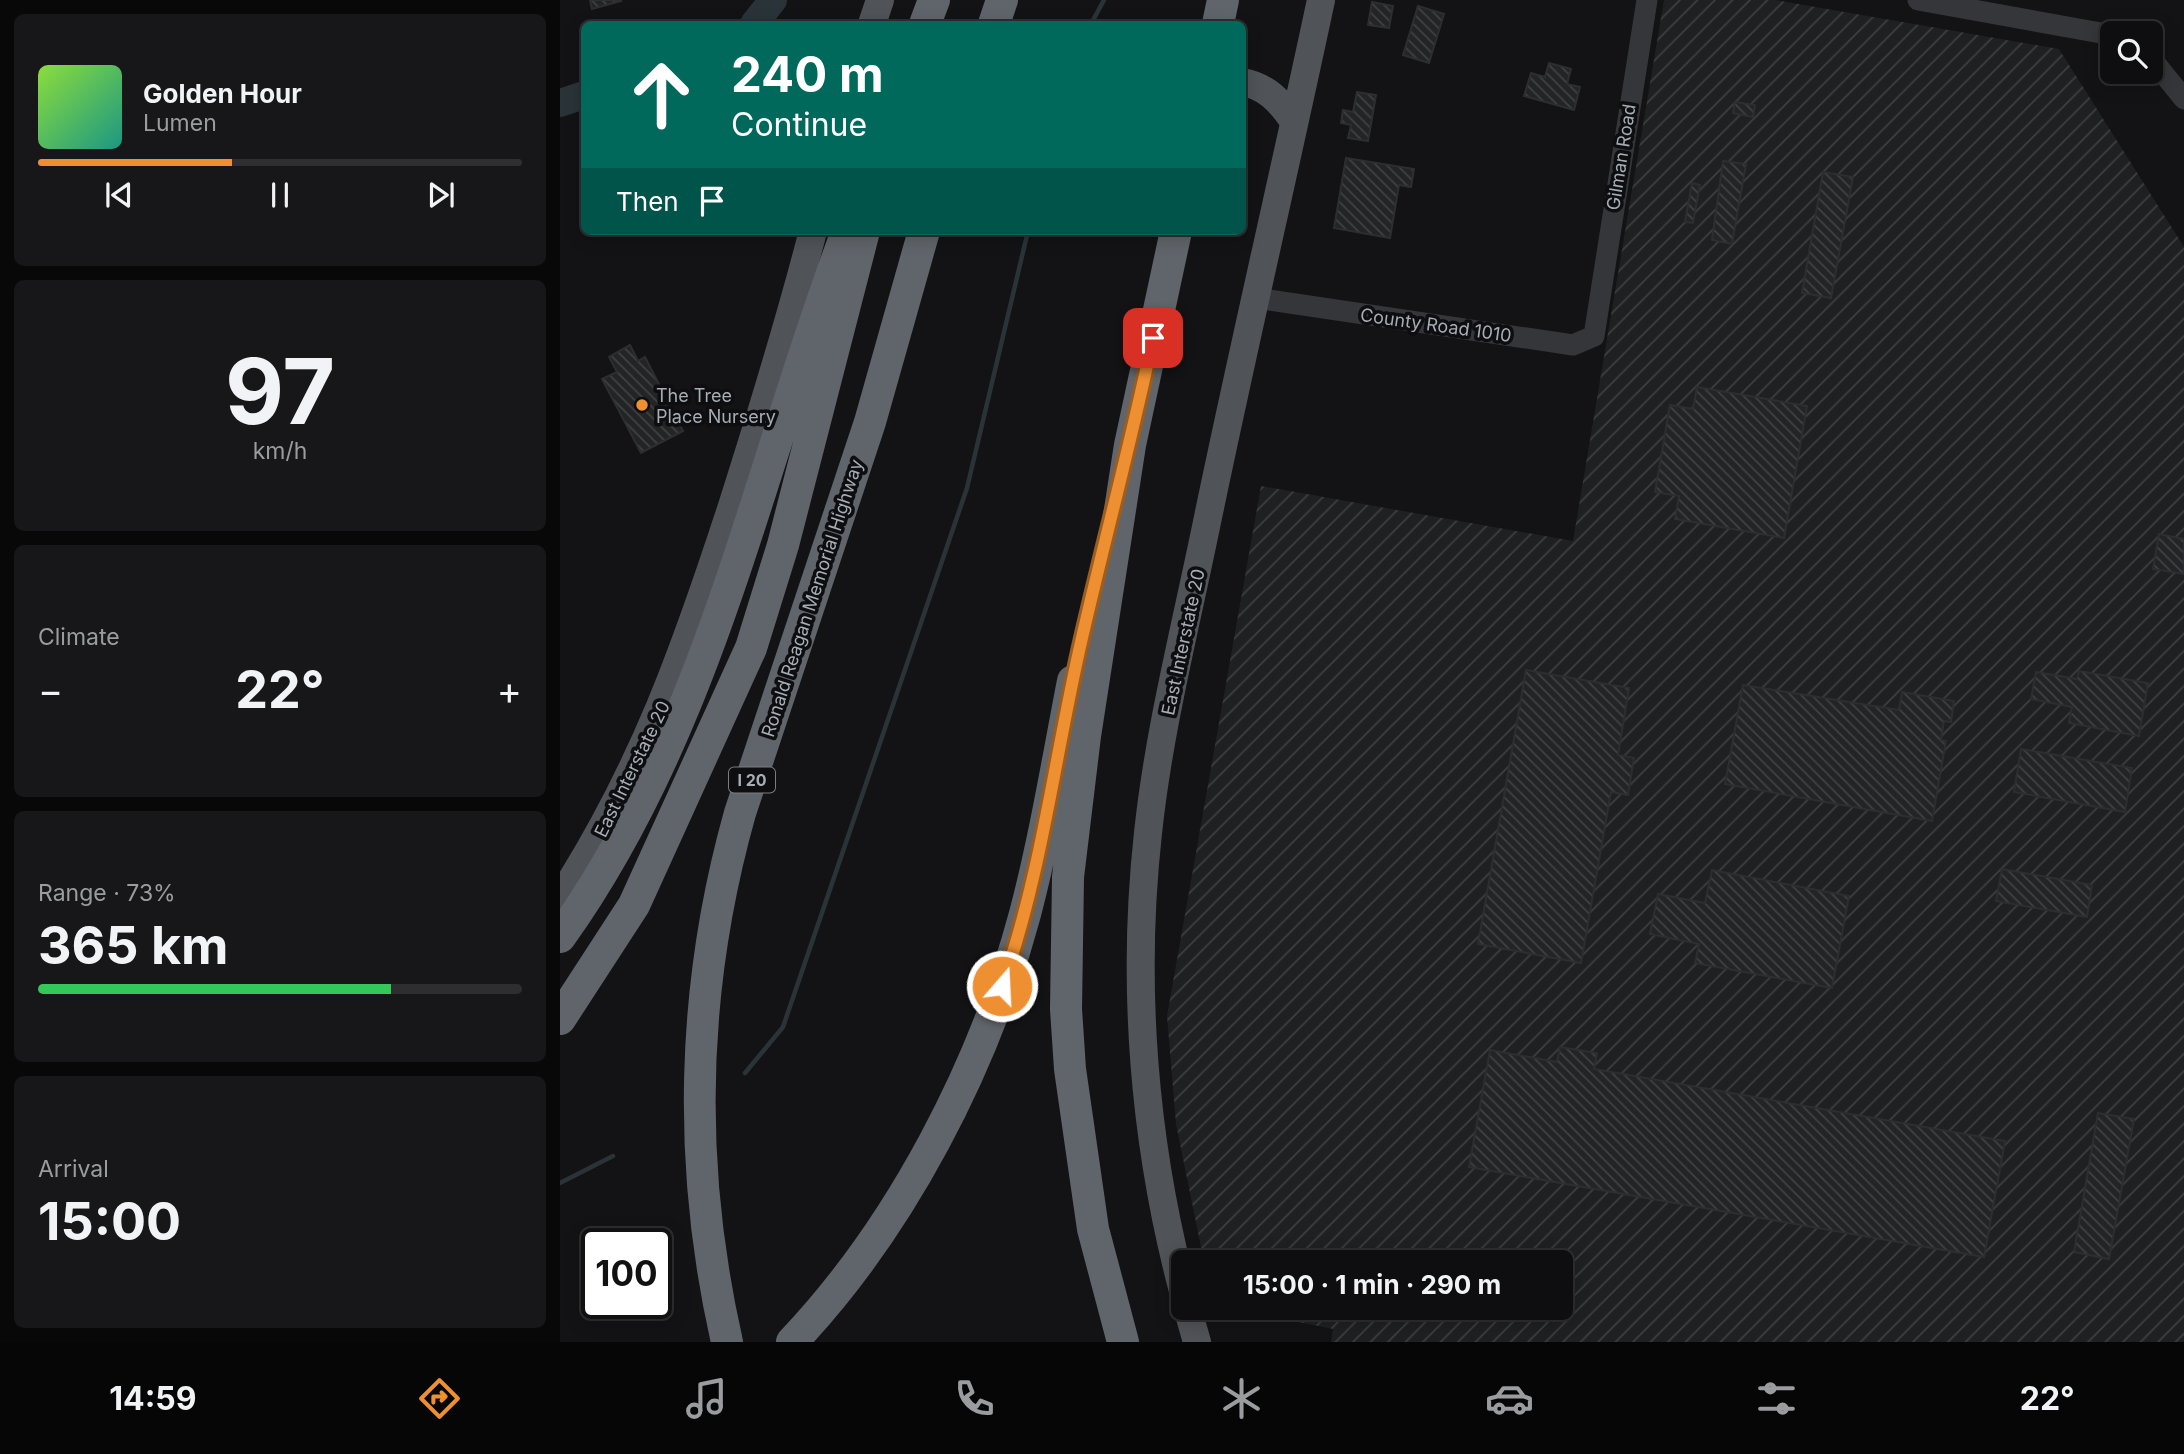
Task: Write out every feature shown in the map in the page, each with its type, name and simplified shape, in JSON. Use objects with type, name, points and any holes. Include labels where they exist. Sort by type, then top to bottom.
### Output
[{"type":"highway","points":[[926,21],[934,0]]},
{"type":"highway","points":[[995,21],[1002,0]]},
{"type":"highway","points":[[1219,21],[1223,0]]},
{"type":"highway","points":[[560,937],[616,851],[676,732],[714,632],[822,296],[845,235]]},
{"type":"highway","points":[[560,1019],[634,905],[751,648],[787,532],[863,235]]},
{"type":"highway","name":"Ronald Reagan Memorial Highway","points":[[727,1342],[707,1233],[699,1142],[702,1020],[710,949],[727,859],[740,813],[870,422],[923,235]]},
{"type":"highway","points":[[792,1342],[835,1292],[890,1213],[947,1116],[971,1068],[1011,961],[1025,912],[1082,638],[1130,445],[1175,235]]},
{"type":"highway","points":[[1123,1342],[1093,1229],[1082,1162],[1070,1069],[1066,922],[1068,877],[1085,736],[1130,445]]},
{"type":"main road","points":[[873,21],[880,0]]},
{"type":"main road","name":"East Interstate 20","points":[[1173,1250],[1158,1184],[1142,1040],[1143,894],[1156,776],[1293,120],[1320,5]]},
{"type":"main road","points":[[1246,83],[1260,87],[1280,102],[1293,120]]},
{"type":"main road","name":"East Interstate 20","points":[[560,898],[611,816],[652,732],[689,639],[771,384],[812,235]]},
{"type":"main road","points":[[1191,1320],[1197,1342]]},
{"type":"street","name":"Gilman Road","points":[[1595,315],[1647,0]]},
{"type":"street","points":[[1918,0],[2100,33]]},
{"type":"street","points":[[2163,73],[2184,99]]},
{"type":"street","name":"County Road 1010","points":[[1256,298],[1573,345],[1594,336],[1595,315]]},
{"type":"shaded area","points":[[1664,0],[1775,0],[2059,49],[2184,247],[2184,1342],[1331,1342],[1333,1329],[1288,1320],[1573,1320],[1573,1250],[1202,1250],[1176,1124],[1167,1016],[1261,486],[1573,541]]},
{"type":"building","points":[[590,0],[620,0],[621,1],[592,9]]},
{"type":"building","points":[[1372,2],[1393,6],[1389,28],[1368,25]]},
{"type":"building","points":[[1418,6],[1444,14],[1429,63],[1403,55]]},
{"type":"building","points":[[1549,63],[1571,69],[1567,84],[1580,87],[1574,110],[1524,96],[1531,73],[1545,77]]},
{"type":"building","points":[[1357,92],[1376,95],[1368,141],[1348,138],[1351,125],[1341,123],[1343,110],[1353,112]]},
{"type":"building","points":[[1735,102],[1755,105],[1753,117],[1733,113]]},
{"type":"building","points":[[1346,158],[1414,169],[1411,187],[1399,185],[1390,238],[1334,228]]},
{"type":"building","points":[[1723,161],[1746,164],[1732,244],[1712,240]]},
{"type":"building","points":[[1823,172],[1853,177],[1831,298],[1802,293]]},
{"type":"building","points":[[1692,183],[1700,185],[1693,223],[1685,222]]},
{"type":"building","name":"The Tree Place Nursery","points":[[630,345],[638,361],[645,357],[683,431],[641,453],[602,379],[617,372],[609,357]]},
{"type":"building","points":[[1697,387],[1807,406],[1784,538],[1675,519],[1679,496],[1655,492],[1670,405],[1693,409]]},
{"type":"building","points":[[2159,534],[2184,539],[2184,574],[2153,569]]},
{"type":"building","points":[[1526,670],[1629,688],[1618,755],[1634,758],[1628,795],[1611,792],[1581,963],[1478,944]]},
{"type":"building","points":[[2079,671],[2148,683],[2139,736],[2069,723],[2072,707],[2031,699],[2036,672],[2077,679]]},
{"type":"building","points":[[1743,685],[1899,710],[1902,692],[1954,701],[1951,722],[1944,721],[1941,740],[1946,741],[1932,821],[1725,784]]},
{"type":"building","points":[[2021,749],[2132,768],[2125,812],[2014,792]]},
{"type":"building","points":[[2002,869],[2092,885],[2087,917],[1996,901]]},
{"type":"building","points":[[1712,870],[1849,896],[1832,988],[1695,963],[1699,944],[1650,934],[1658,894],[1705,903]]},
{"type":"building","points":[[1560,1047],[1597,1053],[1594,1069],[2005,1141],[1984,1257],[1469,1167],[1490,1050],[1557,1062]]},
{"type":"building","points":[[2098,1113],[2134,1119],[2109,1259],[2074,1252]]},
{"type":"waterway","points":[[756,21],[773,0]]},
{"type":"waterway","points":[[1093,21],[1104,0]]},
{"type":"waterway","points":[[560,103],[581,96]]},
{"type":"waterway","points":[[745,1073],[783,1027],[967,488],[1027,235]]},
{"type":"waterway","points":[[560,1183],[613,1156]]},
{"type":"place","name":"The Tree Place Nursery","points":[[642,405]]},
{"type":"route","points":[[1002,986],[1025,912],[1082,638],[1130,445],[1153,338]]}]
